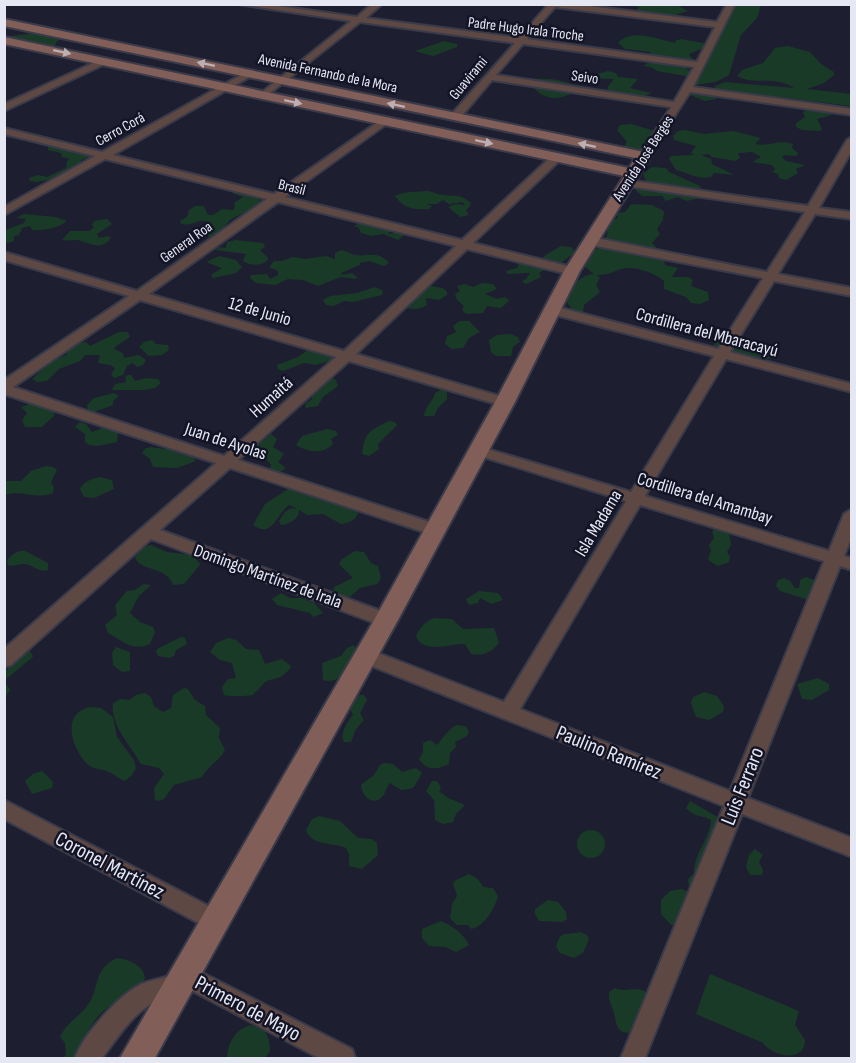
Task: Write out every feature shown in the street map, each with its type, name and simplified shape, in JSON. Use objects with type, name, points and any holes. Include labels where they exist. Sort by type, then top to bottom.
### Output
[{"type":"main road","name":"Avenida Fernando de la Mora","points":[[4,22],[644,156]]},
{"type":"main road","name":"Avenida Fernando de la Mora","points":[[4,40],[557,157],[630,178]]},
{"type":"main road","name":"Avenida José Berges","points":[[136,1059],[436,530],[572,271],[644,156]]},
{"type":"street","name":"Padre Hugo Irala Troche","points":[[242,4],[700,65]]},
{"type":"street","points":[[264,96],[378,4]]},
{"type":"street","name":"Avenida José Berges","points":[[644,156],[687,89],[731,4]]},
{"type":"street","points":[[552,5],[721,25]]},
{"type":"street","name":"Guavirami","points":[[455,117],[552,5]]},
{"type":"street","points":[[4,108],[104,61]]},
{"type":"street","name":"Cerro Corá","points":[[4,212],[250,73]]},
{"type":"street","name":"Seivo","points":[[488,77],[677,105]]},
{"type":"street","points":[[687,89],[852,112]]},
{"type":"street","name":"General Roa","points":[[4,388],[384,121]]},
{"type":"street","name":"Brasil","points":[[4,131],[572,271]]},
{"type":"street","name":"Isla Madama","points":[[508,712],[852,140]]},
{"type":"street","name":"Humaitá","points":[[4,660],[347,355],[557,157]]},
{"type":"street","points":[[630,178],[852,216]]},
{"type":"street","points":[[591,241],[852,292]]},
{"type":"street","name":"12 de Junio","points":[[4,256],[505,402]]},
{"type":"street","name":"Cordillera del Mbaracayú","points":[[553,310],[852,388]]},
{"type":"street","name":"Juan de Ayolas","points":[[4,388],[436,530]]},
{"type":"street","name":"Cordillera del Amambay","points":[[479,451],[843,561]]},
{"type":"street","name":"Luis Ferraro","points":[[633,1059],[735,802],[843,561],[852,514]]},
{"type":"street","name":"Domingo Martínez de Irala","points":[[149,532],[386,620]]},
{"type":"street","name":"Paulino Ramírez","points":[[366,656],[852,848]]},
{"type":"street","name":"Coronel Martínez","points":[[4,809],[216,921]]},
{"type":"street","points":[[87,1059],[119,1016],[148,993],[182,980]]},
{"type":"street","name":"Primero de Mayo","points":[[182,980],[343,1059]]},
{"type":"green space","points":[[630,5],[677,5],[688,11],[672,16],[638,13],[636,11],[639,7]]},
{"type":"green space","points":[[735,5],[761,5],[757,18],[741,35],[729,75],[716,82],[695,85],[691,82],[691,77],[643,66],[651,61],[668,61],[649,58],[647,55],[651,52],[625,49],[618,43],[624,38],[638,35],[676,43],[675,41],[681,39],[704,43],[703,48],[689,54],[695,63],[686,69],[693,72],[714,36],[728,22]]},
{"type":"green space","points":[[55,34],[66,38],[57,41],[55,46],[44,48],[15,42],[14,38],[9,36]]},
{"type":"green space","points":[[444,41],[457,44],[457,47],[433,56],[415,51]]},
{"type":"green space","points":[[788,46],[810,52],[821,64],[834,72],[834,75],[824,83],[807,89],[851,94],[851,106],[787,98],[716,93],[716,99],[705,101],[690,95],[693,92],[714,92],[715,86],[725,82],[794,88],[779,82],[750,80],[737,76],[742,70],[763,63],[775,48]]},
{"type":"green space","points":[[608,71],[616,73],[618,77],[638,79],[630,88],[651,93],[636,97],[611,93],[607,88],[614,79],[583,78]]},
{"type":"green space","points":[[536,79],[560,81],[581,89],[561,97],[549,97],[531,85]]},
{"type":"green space","points":[[810,108],[827,111],[832,115],[817,119],[822,129],[820,131],[802,130],[796,127],[796,123],[805,117],[803,112]]},
{"type":"green space","points":[[631,124],[662,133],[665,138],[654,144],[656,146],[652,152],[644,153],[623,148],[627,142],[617,130],[620,125]]},
{"type":"green space","points":[[678,131],[704,134],[733,131],[761,138],[755,144],[783,142],[793,144],[792,148],[798,153],[797,156],[784,155],[782,157],[786,161],[805,165],[796,169],[798,173],[786,180],[772,172],[775,169],[772,165],[752,162],[761,157],[752,152],[738,153],[740,158],[735,161],[712,157],[709,154],[701,155],[711,159],[712,164],[734,175],[714,173],[711,177],[706,178],[694,176],[676,170],[669,159],[671,156],[694,155],[691,153],[696,146],[674,140],[673,136]]},
{"type":"green space","points":[[52,144],[93,156],[81,160],[81,167],[62,175],[49,180],[30,181],[29,178],[38,175],[47,177],[66,168],[67,161],[70,159],[62,157],[61,153],[48,150]]},
{"type":"green space","points":[[652,167],[666,168],[669,172],[702,187],[690,190],[648,185],[643,174]]},
{"type":"green space","points":[[642,187],[700,196],[700,198],[687,201],[677,197],[666,201],[662,196],[642,196],[635,190]]},
{"type":"green space","points":[[234,189],[249,196],[259,197],[260,202],[231,219],[217,235],[208,237],[206,221],[187,225],[180,223],[187,217],[189,210],[195,206],[204,206],[208,215],[213,215],[222,209],[233,210],[234,203],[243,197],[232,193]]},
{"type":"green space","points":[[428,191],[464,198],[472,204],[468,205],[471,205],[466,210],[469,215],[460,217],[448,207],[456,204],[465,205],[462,202],[449,204],[443,200],[437,204],[426,204],[432,206],[429,209],[419,209],[406,206],[395,196],[406,192]]},
{"type":"green space","points":[[631,204],[652,205],[664,211],[663,220],[657,229],[660,234],[652,243],[656,247],[654,253],[664,259],[665,265],[678,268],[672,277],[688,277],[693,280],[691,286],[708,292],[709,300],[700,304],[691,303],[686,297],[664,289],[664,281],[655,275],[644,270],[626,268],[597,275],[600,278],[596,285],[600,292],[584,305],[583,313],[611,323],[594,326],[576,322],[566,316],[571,308],[567,302],[570,292],[579,280],[594,274],[585,267],[592,252],[605,244],[608,230],[604,227],[618,217],[616,213],[625,212]]},
{"type":"green space","points":[[24,214],[56,217],[67,221],[60,226],[45,229],[32,230],[30,226],[22,228],[19,235],[14,236],[14,241],[5,244],[5,230],[24,223],[26,219],[16,218]]},
{"type":"green space","points":[[107,219],[112,224],[97,234],[99,238],[108,236],[111,238],[103,244],[94,245],[77,240],[62,240],[70,231],[90,231],[94,227],[92,225],[94,221]]},
{"type":"green space","points":[[359,223],[389,228],[389,234],[401,231],[407,233],[398,240],[383,234],[372,236],[361,233],[359,228],[354,226]]},
{"type":"green space","points":[[236,240],[263,243],[265,247],[260,250],[268,258],[267,261],[252,265],[243,261],[246,254],[215,250],[219,247],[226,248],[227,242]]},
{"type":"green space","points":[[561,246],[571,247],[575,252],[561,263],[542,261],[544,256]]},
{"type":"green space","points":[[341,250],[356,255],[377,255],[389,263],[384,266],[369,261],[360,263],[341,273],[343,275],[352,273],[357,277],[356,279],[341,277],[318,286],[303,280],[288,279],[275,285],[256,283],[250,278],[251,275],[267,274],[270,279],[278,275],[278,271],[269,267],[274,261],[293,257],[305,259],[326,256],[335,259],[335,253]]},
{"type":"green space","points":[[219,256],[236,260],[242,267],[236,273],[213,278],[211,275],[222,268],[208,261]]},
{"type":"green space","points":[[520,261],[542,268],[544,270],[539,273],[541,277],[526,284],[522,281],[530,273],[507,274],[506,271],[517,268]]},
{"type":"green space","points":[[482,283],[493,284],[497,289],[485,294],[497,299],[505,297],[509,301],[501,308],[487,306],[483,313],[466,314],[462,310],[464,306],[457,300],[455,294],[460,291],[457,286],[465,284],[473,287]]},
{"type":"green space","points":[[426,285],[443,288],[447,295],[439,300],[426,298],[427,305],[415,309],[396,303],[403,295]]},
{"type":"green space","points":[[375,287],[383,291],[382,295],[353,302],[344,301],[334,306],[326,305],[323,300],[330,296],[357,293]]},
{"type":"green space","points":[[460,321],[469,321],[480,332],[469,338],[463,348],[452,349],[445,344],[447,336],[456,332],[453,326]]},
{"type":"green space","points":[[119,332],[128,332],[130,337],[114,349],[123,353],[124,358],[139,355],[146,360],[143,365],[137,367],[133,363],[127,366],[123,375],[114,378],[111,374],[115,368],[98,363],[100,355],[85,355],[80,361],[59,369],[47,381],[37,382],[32,379],[53,360],[67,355],[66,350],[73,344],[86,342],[90,346]]},
{"type":"green space","points":[[511,334],[518,337],[520,342],[513,347],[511,356],[496,356],[491,352],[489,340],[497,335]]},
{"type":"green space","points":[[152,340],[156,344],[168,345],[169,350],[162,355],[149,356],[139,347],[144,342]]},
{"type":"green space","points":[[716,341],[744,342],[757,349],[771,349],[778,353],[770,359],[751,359],[712,348]]},
{"type":"green space","points":[[309,349],[332,355],[332,360],[316,365],[304,363],[283,371],[278,369],[277,365],[298,357]]},
{"type":"green space","points":[[131,375],[135,381],[145,378],[158,379],[161,383],[155,388],[144,390],[112,390],[115,384],[126,382],[125,377]]},
{"type":"green space","points":[[331,377],[336,380],[338,386],[323,397],[318,406],[306,408],[305,404],[312,399],[311,393]]},
{"type":"green space","points":[[443,389],[447,392],[447,399],[434,416],[424,416],[435,393]]},
{"type":"green space","points":[[114,393],[119,396],[113,401],[113,405],[94,412],[88,410],[87,405],[94,398]]},
{"type":"green space","points":[[36,402],[54,408],[54,416],[42,427],[25,427],[22,420],[27,413],[21,407]]},
{"type":"green space","points":[[389,421],[397,425],[378,444],[379,449],[369,456],[362,454],[369,433]]},
{"type":"green space","points":[[80,422],[86,424],[92,432],[105,427],[114,428],[118,433],[117,442],[98,446],[89,445],[85,442],[85,434],[75,427]]},
{"type":"green space","points":[[327,429],[336,431],[338,435],[331,439],[333,444],[325,450],[315,451],[296,445],[302,436]]},
{"type":"green space","points":[[271,434],[277,439],[273,447],[284,454],[278,462],[286,468],[276,475],[269,471],[271,465],[264,456],[252,458],[255,454],[254,448]]},
{"type":"green space","points":[[146,448],[182,451],[188,453],[196,461],[177,468],[153,467],[150,459],[142,453]]},
{"type":"green space","points":[[46,466],[57,470],[51,482],[54,488],[53,493],[5,495],[5,481],[21,481],[31,471]]},
{"type":"green space","points":[[100,477],[112,480],[114,489],[94,498],[84,497],[80,489],[82,486]]},
{"type":"green space","points":[[291,487],[358,509],[357,515],[351,521],[341,524],[323,514],[307,515],[299,510],[298,516],[287,524],[281,525],[279,521],[287,511],[298,509],[289,505],[269,527],[259,529],[253,525],[265,504]]},
{"type":"green space","points":[[718,528],[729,533],[731,545],[727,552],[730,557],[729,562],[718,566],[708,560],[711,550],[709,545],[714,538],[712,531]]},
{"type":"green space","points":[[151,545],[167,552],[193,555],[200,564],[184,584],[173,585],[166,575],[143,565],[135,558],[140,548]]},
{"type":"green space","points":[[25,551],[48,563],[48,570],[41,570],[27,564],[8,565],[7,560],[13,555]]},
{"type":"green space","points":[[355,551],[364,552],[371,563],[378,566],[381,578],[377,584],[360,588],[350,597],[342,596],[333,592],[334,587],[353,578],[339,564],[342,559]]},
{"type":"green space","points":[[806,577],[817,581],[809,600],[780,591],[776,586],[778,580],[784,578],[790,581],[795,588],[799,588],[800,580]]},
{"type":"green space","points":[[144,584],[151,585],[139,596],[130,613],[140,622],[153,627],[155,632],[150,644],[138,647],[123,642],[108,633],[105,625],[117,615],[115,605],[127,591],[135,590]]},
{"type":"green space","points":[[479,591],[498,593],[503,600],[492,604],[480,598],[478,603],[469,605],[466,599]]},
{"type":"green space","points":[[281,593],[290,598],[301,598],[314,603],[323,613],[313,617],[310,613],[277,605],[272,599]]},
{"type":"green space","points":[[434,618],[452,619],[463,629],[494,628],[499,643],[487,653],[479,655],[471,654],[465,644],[438,647],[425,645],[416,636],[423,625]]},
{"type":"green space","points":[[181,637],[185,638],[187,644],[176,650],[174,656],[170,658],[158,656],[156,651],[159,648]]},
{"type":"green space","points":[[228,638],[236,640],[246,649],[259,650],[265,664],[282,659],[291,666],[290,669],[281,677],[266,681],[253,695],[224,695],[222,687],[228,679],[236,678],[232,663],[220,660],[210,652],[216,643]]},
{"type":"green space","points":[[354,645],[357,651],[344,673],[335,680],[323,680],[322,663],[341,656],[347,648]]},
{"type":"green space","points":[[116,647],[130,652],[130,671],[122,672],[113,665],[112,653]]},
{"type":"green space","points":[[26,649],[30,650],[33,657],[5,682],[5,672],[9,667],[6,661]]},
{"type":"green space","points":[[818,678],[829,684],[829,690],[812,700],[802,699],[797,684]]},
{"type":"green space","points":[[5,682],[10,690],[5,698]]},
{"type":"green space","points":[[184,688],[188,689],[195,700],[205,706],[206,715],[220,728],[219,738],[225,750],[202,777],[174,785],[164,799],[158,801],[155,800],[154,788],[164,774],[159,768],[141,764],[118,727],[113,703],[120,699],[129,700],[145,693],[151,697],[154,706],[163,712],[171,708],[173,695]]},
{"type":"green space","points":[[704,692],[717,696],[724,706],[723,712],[709,720],[696,717],[691,703],[693,697]]},
{"type":"green space","points":[[364,695],[367,700],[360,713],[364,720],[356,729],[351,742],[344,742],[343,732],[353,715],[349,707],[356,697]]},
{"type":"green space","points":[[90,707],[101,708],[113,717],[117,737],[134,760],[136,768],[125,781],[111,773],[89,766],[77,749],[73,740],[72,723],[81,710]]},
{"type":"green space","points":[[457,725],[465,726],[469,731],[467,736],[455,742],[456,747],[450,753],[449,764],[436,768],[425,766],[419,759],[423,752],[423,743],[430,740],[437,745]]},
{"type":"green space","points":[[384,763],[393,764],[402,772],[416,768],[422,773],[414,787],[401,790],[390,783],[382,797],[374,801],[365,796],[361,785]]},
{"type":"green space","points":[[42,771],[53,782],[52,788],[32,794],[25,781],[33,774]]},
{"type":"green space","points":[[432,781],[437,781],[441,787],[439,791],[448,798],[465,805],[456,814],[453,822],[443,824],[435,820],[434,800],[426,791]]},
{"type":"green space","points":[[690,801],[719,818],[722,838],[692,890],[688,879],[694,873],[694,866],[708,834],[711,820],[689,811],[686,808]]},
{"type":"green space","points":[[319,816],[340,821],[358,838],[372,839],[377,843],[378,855],[362,869],[349,866],[349,854],[346,848],[312,839],[306,830],[312,819]]},
{"type":"green space","points":[[591,830],[601,834],[605,844],[601,854],[591,858],[581,854],[577,844],[581,834]]},
{"type":"green space","points":[[755,849],[763,855],[759,862],[763,870],[762,875],[750,875],[746,867],[749,855]]},
{"type":"green space","points":[[469,874],[478,879],[483,887],[493,888],[498,896],[488,916],[480,925],[471,929],[468,925],[457,925],[450,918],[452,904],[457,896],[453,883]]},
{"type":"green space","points":[[682,889],[690,893],[677,925],[671,925],[661,914],[661,900],[670,891]]},
{"type":"green space","points":[[548,900],[558,902],[566,912],[567,919],[563,922],[539,921],[535,909]]},
{"type":"green space","points":[[441,921],[457,930],[469,945],[456,952],[445,947],[429,946],[422,938],[422,929]]},
{"type":"green space","points":[[580,932],[587,935],[589,939],[583,953],[574,958],[560,953],[556,947],[562,935]]},
{"type":"green space","points":[[117,958],[130,961],[139,967],[144,976],[144,982],[133,994],[106,1009],[96,1019],[88,1031],[91,1038],[84,1058],[63,1058],[66,1055],[65,1043],[60,1037],[92,999],[104,968]]},
{"type":"green space","points":[[710,974],[799,1011],[795,1025],[805,1040],[800,1052],[788,1055],[774,1052],[763,1043],[696,1014]]},
{"type":"green space","points":[[615,988],[638,989],[651,996],[632,1032],[623,1032],[617,1024],[609,995],[609,992]]},
{"type":"green space","points":[[251,1025],[265,1031],[269,1040],[270,1051],[265,1058],[227,1058],[233,1037]]}]
